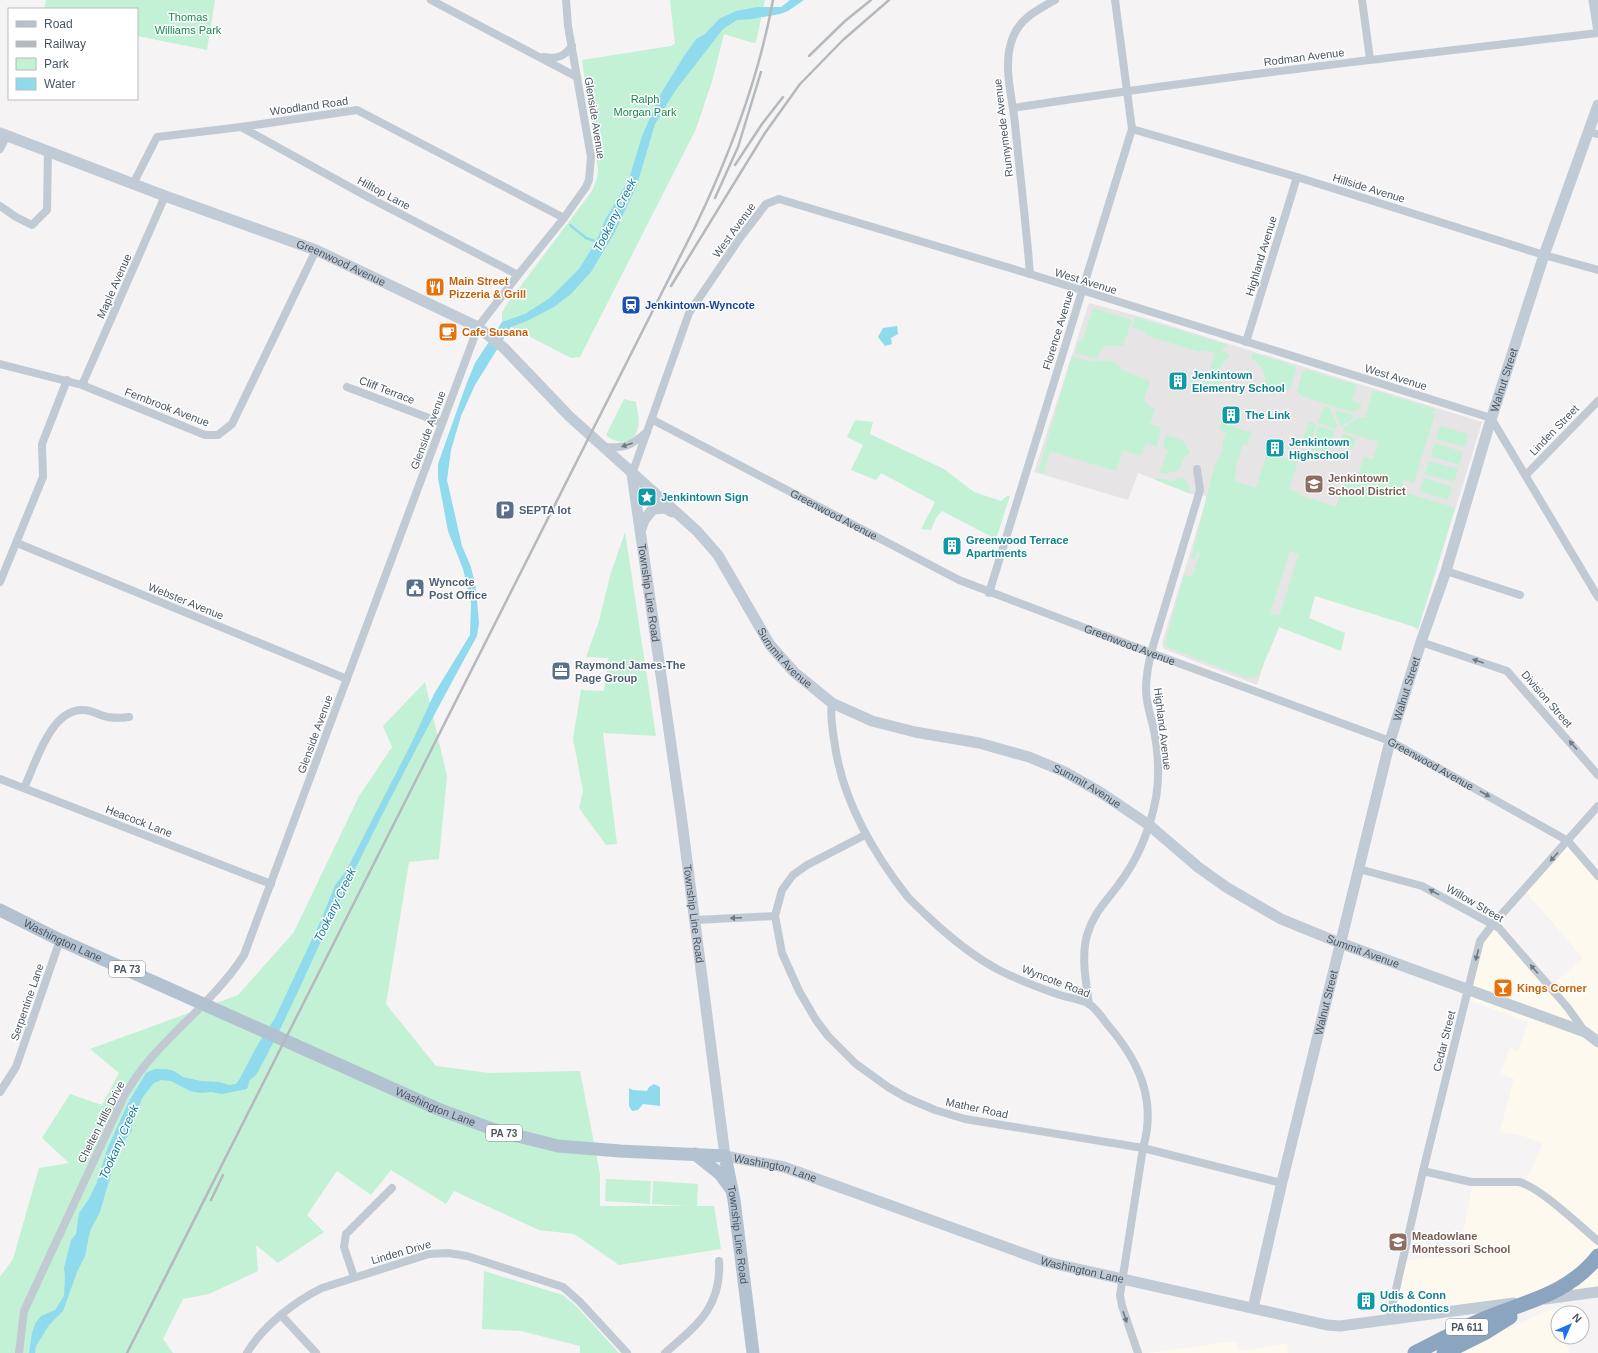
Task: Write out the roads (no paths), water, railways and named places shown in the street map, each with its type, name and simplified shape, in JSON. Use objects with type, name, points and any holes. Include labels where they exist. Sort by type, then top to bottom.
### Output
[{"type":"highway","name":"PA 611","points":[[1415,1353],[1479,1321],[1532,1302],[1564,1287],[1579,1276],[1598,1256]]},
{"type":"highway","name":"PA 611","points":[[1444,1353],[1486,1332],[1522,1310],[1532,1302]]},
{"type":"main road","name":"Washington Lane","points":[[0,910],[60,940],[438,1109],[498,1132],[558,1146],[620,1151],[726,1156]]},
{"type":"main road","points":[[695,1154],[720,1174],[732,1190]]},
{"type":"main road","name":"Township Line Road","points":[[726,1156],[732,1190],[753,1353]]},
{"type":"street","points":[[431,0],[578,77]]},
{"type":"street","name":"Glenside Avenue","points":[[271,884],[478,327],[564,218],[586,187],[591,173],[591,157],[568,26],[566,0]]},
{"type":"street","name":"Runnymede Avenue","points":[[1030,274],[1013,108],[1007,65],[1013,36],[1022,22],[1055,0]]},
{"type":"street","name":"Florence Avenue","points":[[989,592],[1132,129],[1115,0]]},
{"type":"street","points":[[1362,0],[1370,59]]},
{"type":"street","points":[[1594,0],[1598,26]]},
{"type":"street","name":"Rodman Avenue","points":[[1013,108],[1128,91],[1370,59],[1598,33]]},
{"type":"street","points":[[539,56],[560,57],[572,46]]},
{"type":"street","name":"Walnut Street","points":[[1253,1308],[1281,1183],[1390,741],[1421,642],[1446,571],[1491,418],[1544,255],[1594,133],[1598,105]]},
{"type":"street","name":"Woodland Road","points":[[133,184],[157,137],[241,127],[356,110],[564,218]]},
{"type":"street","name":"Hilltop Lane","points":[[241,127],[366,196],[518,275]]},
{"type":"street","name":"Hillside Avenue","points":[[1132,129],[1297,177],[1544,255],[1598,270]]},
{"type":"street","points":[[0,149],[3,134]]},
{"type":"street","name":"Greenwood Avenue","points":[[3,134],[165,196],[316,250],[478,327],[504,348],[569,416],[632,474]]},
{"type":"street","points":[[0,206],[17,218],[32,225],[47,210],[48,151]]},
{"type":"street","name":"Highland Avenue","points":[[1246,342],[1297,177]]},
{"type":"street","name":"Maple Avenue","points":[[82,385],[165,196]]},
{"type":"street","name":"West Avenue","points":[[632,474],[647,432],[653,420],[689,313],[740,238],[766,204],[779,199],[1030,274],[1491,418]]},
{"type":"street","name":"Fernbrook Avenue","points":[[0,364],[67,380],[205,435],[218,435],[232,424],[316,250]]},
{"type":"street","points":[[0,582],[17,543],[42,477],[42,444],[67,380]]},
{"type":"street","name":"Cliff Terrace","points":[[347,387],[442,423]]},
{"type":"street","name":"Linden Street","points":[[1526,475],[1598,401]]},
{"type":"street","points":[[1491,418],[1595,586],[1598,597]]},
{"type":"street","name":"Greenwood Avenue","points":[[653,420],[954,578],[1151,653],[1390,741],[1568,841],[1598,876]]},
{"type":"street","points":[[603,447],[629,446],[647,432]]},
{"type":"street","name":"Highland Avenue","points":[[1089,1004],[1084,954],[1087,935],[1098,910],[1119,884],[1134,860],[1149,825],[1156,797],[1158,773],[1154,734],[1146,692],[1147,670],[1200,490],[1197,469]]},
{"type":"street","name":"Summit Avenue","points":[[632,474],[697,531],[718,555],[770,645],[794,672],[832,703],[872,721],[914,732],[971,742],[1029,757],[1065,772],[1149,825],[1198,867],[1246,899],[1281,919],[1340,943],[1594,1036]]},
{"type":"street","name":"Township Line Road","points":[[632,474],[696,920],[726,1156]]},
{"type":"street","points":[[641,530],[644,520],[653,509],[665,508],[677,514]]},
{"type":"street","name":"Webster Avenue","points":[[17,543],[347,679]]},
{"type":"street","points":[[1446,571],[1520,595]]},
{"type":"street","name":"Division Street","points":[[1421,642],[1507,671],[1598,775]]},
{"type":"street","name":"Wyncote Road","points":[[832,703],[830,715],[839,768],[846,793],[865,835],[908,897],[934,923],[970,952],[1000,971],[1032,985],[1089,1004],[1121,1041],[1133,1059],[1142,1079],[1147,1099],[1148,1118],[1147,1136],[1143,1148],[1121,1280],[1120,1296],[1138,1353]]},
{"type":"street","points":[[24,788],[46,737],[56,724],[69,713],[84,710],[108,717],[129,716]]},
{"type":"street","name":"Heacock Lane","points":[[0,779],[271,884]]},
{"type":"street","name":"Cedar Street","points":[[1389,1320],[1423,1171],[1480,941],[1493,924],[1598,806]]},
{"type":"street","name":"Mather Road","points":[[865,835],[807,865],[793,875],[782,890],[775,916],[782,953],[798,991],[828,1036],[856,1064],[888,1087],[907,1098],[935,1110],[965,1119],[1143,1148],[1281,1183]]},
{"type":"street","name":"Willow Street","points":[[1359,869],[1422,886],[1499,928],[1594,1036]]},
{"type":"street","name":"Chelten Hills Drive","points":[[19,1353],[24,1311],[124,1096],[151,1057],[185,1024],[244,955],[271,884]]},
{"type":"street","points":[[696,920],[775,916]]},
{"type":"street","name":"Serpentine Lane","points":[[0,1092],[16,1067],[60,940]]},
{"type":"street","name":"Washington Lane","points":[[726,1156],[784,1167],[1047,1262],[1121,1280],[1327,1325],[1340,1326],[1519,1302],[1532,1302],[1598,1292]]},
{"type":"street","points":[[1423,1171],[1471,1182],[1519,1182],[1526,1184],[1539,1192],[1598,1241]]},
{"type":"street","points":[[354,1277],[344,1246],[346,1234],[392,1188]]},
{"type":"street","name":"Linden Drive","points":[[247,1353],[253,1344],[281,1315],[304,1298],[318,1290],[354,1277],[430,1254],[448,1253],[467,1256],[563,1287],[579,1301],[627,1353]]},
{"type":"street","points":[[665,1353],[696,1326],[709,1309],[717,1286],[720,1271],[719,1261]]},
{"type":"street","points":[[281,1315],[316,1353]]},
{"type":"water","name":"Tookany Creek","points":[[790,0],[804,0],[788,11],[780,14],[737,20],[723,29],[675,91],[655,124],[637,185],[615,232],[591,272],[571,294],[554,307],[527,321],[511,327],[475,385],[461,416],[451,450],[447,480],[462,546],[471,567],[476,589],[479,623],[477,636],[386,807],[287,1014],[256,1075],[250,1080],[247,1089],[222,1094],[190,1091],[171,1081],[161,1080],[154,1083],[142,1098],[139,1107],[132,1117],[132,1131],[123,1142],[117,1153],[100,1212],[90,1231],[85,1256],[77,1272],[63,1311],[49,1325],[36,1346],[35,1353],[29,1353],[35,1324],[41,1316],[55,1310],[64,1296],[64,1268],[71,1240],[76,1234],[79,1213],[89,1199],[97,1182],[108,1147],[128,1103],[146,1073],[155,1069],[166,1069],[174,1071],[183,1077],[201,1081],[219,1082],[229,1085],[236,1084],[239,1080],[258,1044],[275,1018],[321,920],[335,885],[346,871],[412,742],[434,694],[470,635],[471,603],[463,569],[448,531],[438,478],[438,464],[475,363],[502,322],[525,314],[550,298],[579,269],[596,242],[605,220],[629,179],[642,136],[660,95],[696,39],[705,34],[719,19],[736,11],[757,7],[781,7]]},
{"type":"water","points":[[897,326],[898,334],[891,338],[892,344],[885,346],[878,337],[883,328]]},
{"type":"water","points":[[654,1084],[660,1087],[660,1106],[643,1104],[638,1110],[632,1111],[629,1106],[629,1088],[633,1090],[647,1091],[649,1087]]},
{"type":"waterway","name":"Tookany Creek","points":[[570,225],[586,238],[598,242]]},
{"type":"railway","points":[[127,1353],[696,225],[732,143],[742,115],[760,58],[773,0]]},
{"type":"railway","points":[[809,56],[845,21],[871,0]]},
{"type":"railway","points":[[671,286],[765,133],[800,84],[843,40],[889,0]]},
{"type":"railway","points":[[715,198],[738,147],[761,72]]},
{"type":"railway","points":[[735,165],[762,124],[783,97]]},
{"type":"railway","points":[[211,1200],[223,1175]]},
{"type":"place","name":"Main Street Pizzeria & Grill","points":[[435,287]]},
{"type":"place","name":"Jenkintown-Wyncote","points":[[631,305]]},
{"type":"place","name":"Cafe Susana","points":[[448,332]]},
{"type":"place","name":"Jenkintown Elementry School","points":[[1178,381]]},
{"type":"place","name":"The Link","points":[[1231,415]]},
{"type":"place","name":"Jenkintown Highschool","points":[[1275,448]]},
{"type":"place","name":"Jenkintown School District","points":[[1314,484]]},
{"type":"place","name":"Jenkintown Sign","points":[[647,497]]},
{"type":"place","name":"SEPTA lot","points":[[505,510]]},
{"type":"place","name":"Greenwood Terrace Apartments","points":[[952,546]]},
{"type":"place","name":"Wyncote Post Office","points":[[415,588]]},
{"type":"place","name":"Raymond James-The Page Group","points":[[561,671]]},
{"type":"place","name":"Kings Corner","points":[[1503,988]]},
{"type":"place","name":"Meadowlane Montessori School","points":[[1398,1242]]},
{"type":"place","name":"Udis & Conn Orthodontics","points":[[1366,1301]]},
{"type":"park label","name":"Thomas Williams Park","points":[[188,23]]},
{"type":"park label","name":"Ralph Morgan Park","points":[[645,105]]}]
